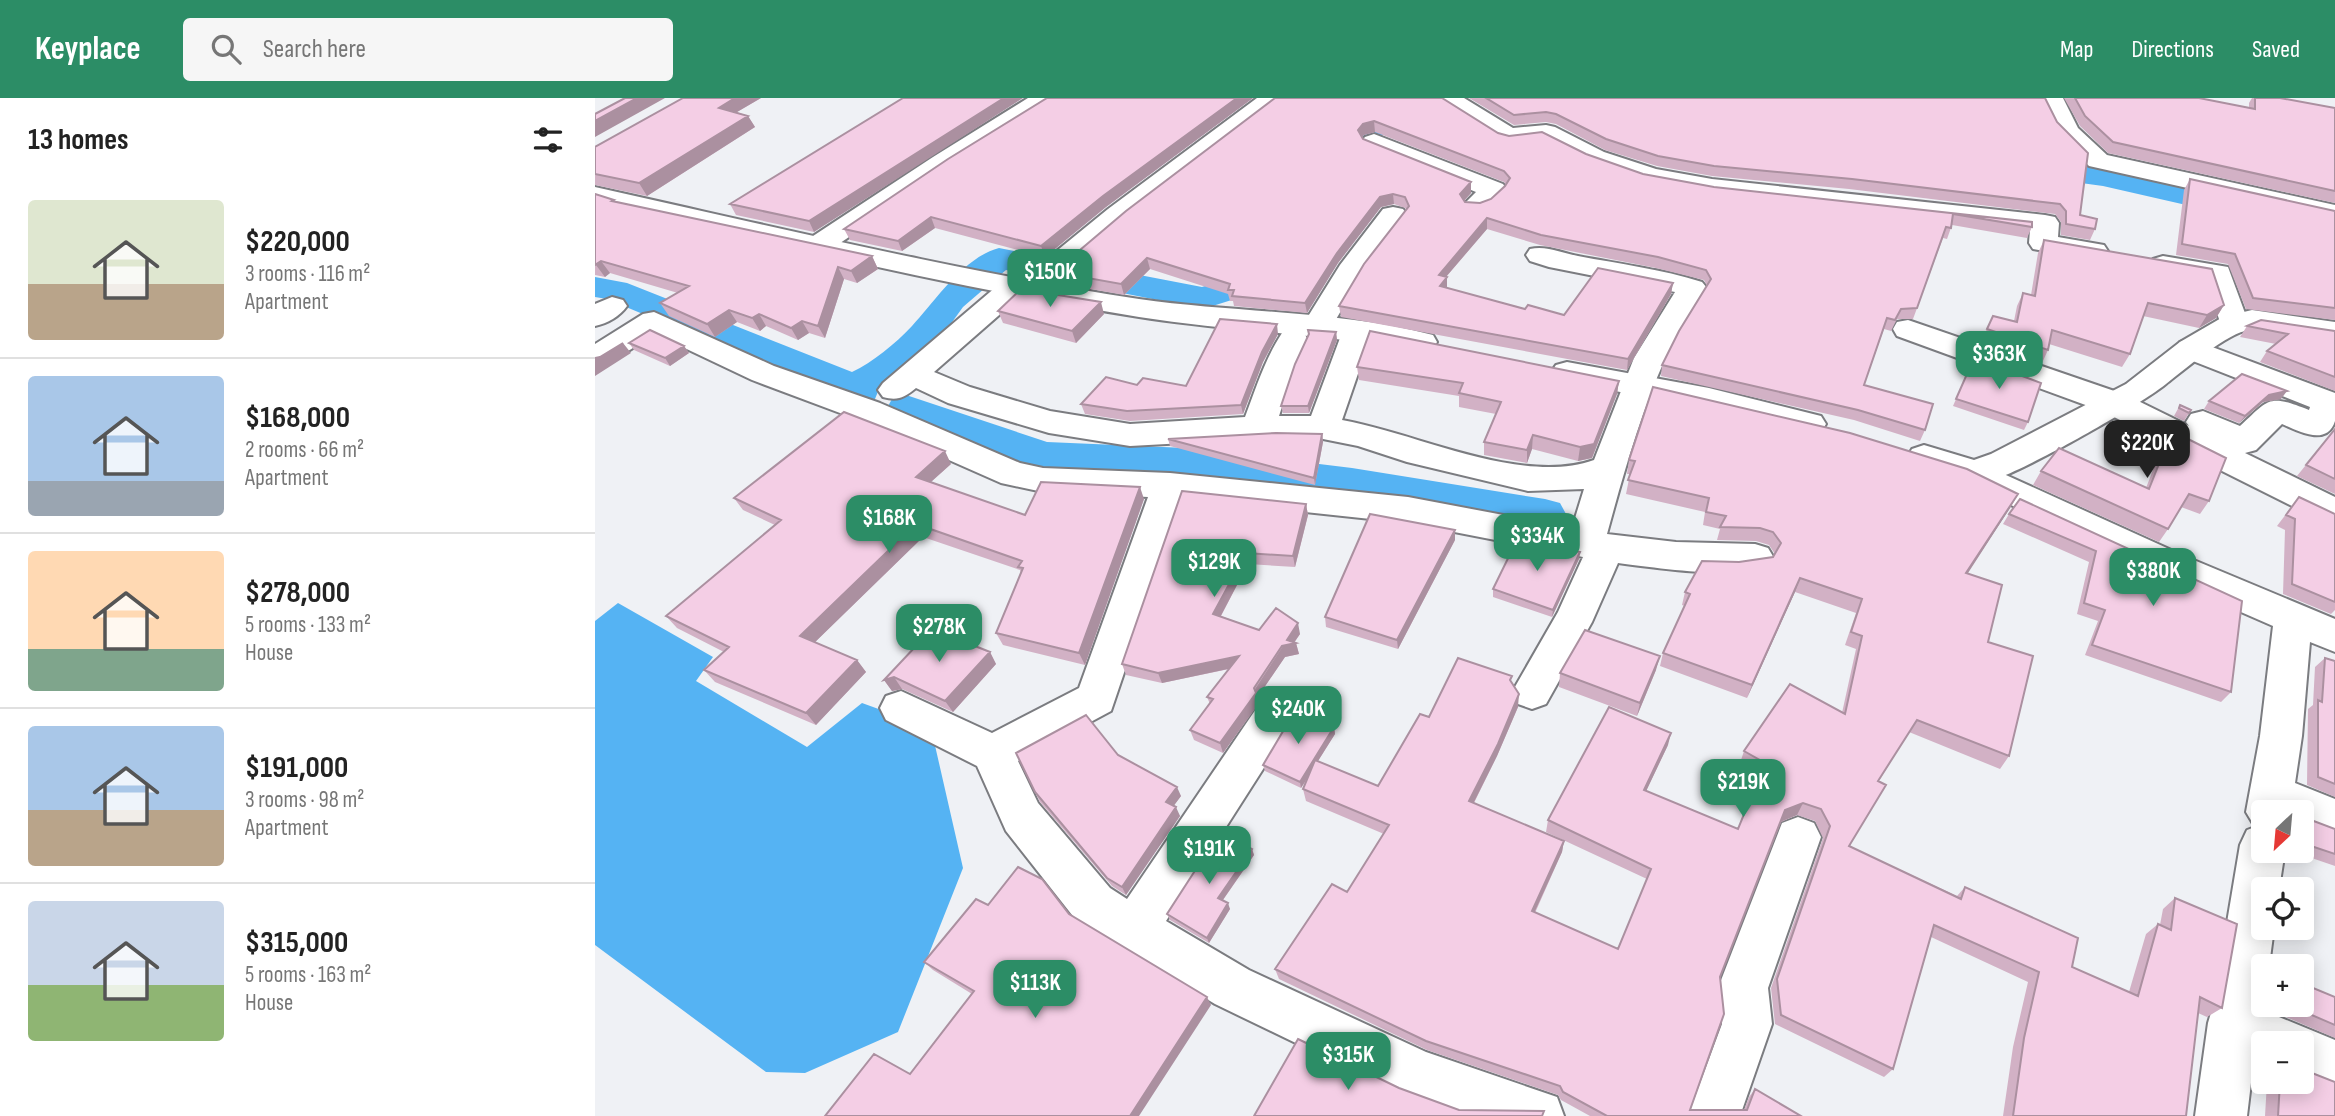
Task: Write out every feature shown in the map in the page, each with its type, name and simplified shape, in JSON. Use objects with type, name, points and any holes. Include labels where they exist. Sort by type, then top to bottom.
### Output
[{"type":"street","points":[[868,411],[1028,279],[1273,98]]},
{"type":"street","points":[[1447,98],[1508,136],[1546,132],[1595,157],[1651,176],[1711,187],[2045,223],[2043,243],[2218,273],[2234,324]]},
{"type":"street","points":[[2051,98],[2053,107],[2071,134],[2098,161],[2335,213]]},
{"type":"street","points":[[820,244],[1032,100]]},
{"type":"street","points":[[1374,142],[1495,190],[1477,205]]},
{"type":"street","points":[[595,195],[934,270],[1028,279],[1166,312],[1305,333],[1358,330],[1451,347]]},
{"type":"street","points":[[1258,429],[1278,370],[1393,215]]},
{"type":"street","points":[[1532,692],[1592,585],[1595,545],[1608,468],[1651,356],[1692,288],[1658,276],[1574,266],[1540,255]]},
{"type":"street","points":[[1975,473],[2003,463],[2126,397],[2191,349],[2234,324],[2252,319],[2335,331]]},
{"type":"street","points":[[595,358],[654,321],[763,373],[868,411],[1013,474],[1043,480],[1170,485],[1408,509],[1595,545],[1676,556],[1755,558]]},
{"type":"street","points":[[1908,329],[2126,397],[2245,442],[2277,410],[2315,425],[2333,404],[2191,349]]},
{"type":"street","points":[[1323,428],[1358,330]]},
{"type":"street","points":[[1544,367],[1709,399],[1840,431]]},
{"type":"street","points":[[913,375],[959,395],[1049,422],[1130,435],[1323,428],[1363,435],[1407,450],[1528,479],[1580,478],[1608,468]]},
{"type":"street","points":[[2126,397],[2335,512]]},
{"type":"street","points":[[1902,450],[1975,473],[2011,492],[2335,636]]},
{"type":"street","points":[[993,753],[1096,699],[1170,485]]},
{"type":"street","points":[[2270,800],[2281,736],[2294,620]]},
{"type":"street","points":[[901,708],[993,753],[1022,817],[1093,904],[1232,987],[1419,1076],[1538,1116]]},
{"type":"street","points":[[1135,928],[1273,718]]},
{"type":"street","points":[[2314,814],[2335,819]]},
{"type":"street","points":[[1714,1116],[1747,1024],[1743,988],[1798,837]]},
{"type":"street","points":[[2221,1116],[2233,1023],[2260,863]]},
{"type":"street","points":[[2233,1023],[2252,1031]]},
{"type":"street","points":[[2314,1057],[2335,1066]]},
{"type":"water","points":[[618,603],[713,657],[696,681],[807,747],[862,703],[931,728],[963,868],[898,1032],[805,1073],[766,1072],[595,945],[595,621]]},
{"type":"building","points":[[625,98],[637,98],[595,121],[595,114]]},
{"type":"building","points":[[683,98],[735,98],[719,108],[748,116],[639,183],[595,174],[595,147]]},
{"type":"building","points":[[903,98],[1004,98],[809,221],[730,204]]},
{"type":"building","points":[[1047,98],[1237,98],[1103,196],[1041,246],[931,217],[898,241],[844,229],[948,159]]},
{"type":"building","points":[[1275,98],[1442,98],[1498,133],[1509,136],[1542,132],[1586,154],[1643,174],[1714,187],[2032,222],[2032,227],[1953,214],[1951,228],[1946,227],[1917,308],[1901,309],[1895,320],[1887,318],[1864,385],[1933,404],[1925,430],[1858,410],[1662,365],[1711,279],[1706,270],[1658,257],[1541,235],[1487,218],[1439,275],[1447,277],[1440,286],[1525,309],[1528,305],[1564,315],[1598,268],[1673,283],[1628,359],[1339,306],[1364,264],[1409,206],[1405,197],[1393,194],[1380,197],[1337,253],[1305,303],[1232,296],[1234,290],[1228,290],[1230,284],[1147,258],[1121,284],[1054,272],[1126,211]],"holes":[[[1374,121],[1504,171],[1510,178],[1491,199],[1480,203],[1465,202],[1460,194],[1471,182],[1363,139],[1358,130],[1363,124]]]},
{"type":"building","points":[[1486,98],[2045,98],[2057,122],[2088,153],[2080,215],[2097,219],[2095,229],[2066,224],[2066,211],[2060,204],[1852,179],[1714,166],[1658,156],[1606,139],[1556,114],[1546,112],[1514,115]]},
{"type":"building","points":[[2075,98],[2199,98],[2255,109],[2255,98],[2280,98],[2335,108],[2335,191],[2113,142],[2085,116]]},
{"type":"building","points":[[2190,179],[2335,211],[2335,308],[2253,298],[2235,254],[2182,244]]},
{"type":"building","points":[[595,194],[614,200],[612,201],[872,256],[851,271],[838,267],[818,326],[802,321],[791,328],[759,314],[752,318],[729,310],[707,324],[660,303],[689,286],[601,261],[595,265]]},
{"type":"building","points":[[2044,240],[2212,269],[2224,305],[2207,315],[2148,303],[2130,354],[2052,330],[2048,350],[1987,329],[1993,316],[2017,322],[2023,293],[2035,296]]},
{"type":"building","points":[[1021,289],[1101,302],[1072,331],[998,311]]},
{"type":"building","points":[[1220,319],[1277,324],[1262,352],[1241,405],[1127,411],[1081,404],[1106,377],[1137,385],[1143,378],[1186,386]]},
{"type":"building","points":[[2261,320],[2335,331],[2335,377],[2267,351],[2288,334],[2247,326]]},
{"type":"building","points":[[650,330],[684,346],[665,358],[629,343]]},
{"type":"building","points":[[1308,330],[1336,332],[1308,406],[1281,406],[1295,364],[1309,334]]},
{"type":"building","points":[[1370,331],[1619,381],[1594,444],[1580,447],[1533,435],[1527,450],[1484,442],[1501,402],[1459,393],[1463,383],[1357,367]]},
{"type":"building","points":[[1974,358],[2041,383],[2028,422],[1956,399]]},
{"type":"building","points":[[2242,374],[2287,391],[2269,395],[2245,416],[2209,401]]},
{"type":"building","points":[[1653,387],[1850,433],[1967,469],[2018,494],[1966,573],[2002,585],[1988,642],[2033,656],[2009,756],[1917,720],[1878,781],[1886,785],[1849,846],[1961,899],[1965,887],[2078,938],[2072,967],[2138,996],[2158,924],[2171,930],[2175,898],[2237,924],[2222,1008],[2200,997],[2186,1116],[2013,1116],[2024,1038],[2039,972],[1934,925],[1893,1069],[1781,1015],[1777,979],[1830,826],[1821,809],[1803,803],[1785,810],[1720,977],[1724,1014],[1690,1110],[1747,1110],[1755,1089],[1801,1116],[1607,1116],[1563,1092],[1560,1086],[1426,1041],[1275,969],[1332,884],[1347,892],[1389,825],[1303,789],[1315,760],[1378,786],[1420,714],[1429,717],[1458,658],[1512,676],[1510,680],[1519,694],[1498,744],[1469,801],[1564,841],[1532,911],[1618,949],[1651,869],[1548,820],[1609,707],[1671,733],[1644,790],[1738,829],[1765,763],[1744,751],[1790,684],[1845,714],[1862,636],[1851,632],[1862,599],[1800,578],[1752,685],[1663,653],[1690,594],[1685,592],[1702,561],[1739,562],[1773,557],[1781,543],[1773,532],[1760,528],[1720,527],[1726,516],[1706,512],[1709,498],[1628,480],[1635,461],[1629,460]]},
{"type":"building","points":[[2180,405],[2191,410],[2189,413],[2179,408]]},
{"type":"building","points":[[844,412],[945,451],[916,477],[1025,515],[1041,482],[1140,487],[1079,653],[996,633],[1023,568],[1018,567],[1022,561],[916,524],[800,636],[857,660],[806,713],[704,670],[729,647],[666,616],[781,520],[734,498]]},
{"type":"building","points":[[2335,429],[2335,479],[2306,465]]},
{"type":"building","points":[[2172,431],[2226,458],[2209,501],[2189,494],[2168,529],[2041,471],[2059,448],[2149,489]]},
{"type":"building","points":[[1276,433],[1322,434],[1314,478],[1168,439]]},
{"type":"building","points":[[1182,491],[1306,504],[1293,556],[1246,553],[1213,614],[1259,630],[1276,608],[1298,623],[1287,640],[1296,643],[1282,646],[1254,688],[1256,693],[1220,743],[1190,730],[1213,699],[1207,697],[1239,656],[1158,673],[1122,664]]},
{"type":"building","points":[[2299,497],[2335,514],[2335,602],[2292,584],[2295,519],[2286,515]]},
{"type":"building","points":[[2020,499],[2242,601],[2231,692],[2092,645],[2105,610],[2084,603],[2096,551],[2009,514]]},
{"type":"building","points":[[1370,514],[1455,530],[1397,640],[1325,617]]},
{"type":"building","points":[[1517,540],[1580,552],[1553,610],[1493,589]]},
{"type":"building","points":[[932,629],[990,652],[945,701],[894,677],[884,680]]},
{"type":"building","points":[[1585,630],[1660,656],[1640,703],[1560,673]]},
{"type":"building","points":[[2325,658],[2335,661],[2335,784],[2318,777],[2318,700],[2322,702]]},
{"type":"building","points":[[1295,711],[1334,727],[1300,782],[1263,765]]},
{"type":"building","points":[[1086,715],[1118,755],[1177,787],[1166,802],[1176,807],[1122,887],[1107,878],[1035,792],[1016,753]]},
{"type":"building","points":[[2314,821],[2335,829],[2335,854],[2314,847]]},
{"type":"building","points":[[1220,832],[1252,849],[1218,898],[1228,903],[1207,938],[1167,914]]},
{"type":"building","points":[[1018,867],[1042,879],[1069,914],[1207,997],[1130,1116],[825,1116],[874,1054],[910,1074],[974,991],[924,962],[976,899],[988,905]]},
{"type":"building","points":[[2314,988],[2335,997],[2335,1025],[2314,1016]]},
{"type":"building","points":[[1298,1039],[1399,1088],[1459,1110],[1544,1111],[1542,1116],[1254,1116]]},
{"type":"building","points":[[2314,1074],[2335,1082],[2335,1116],[2278,1116],[2279,1094],[2314,1094]]},
{"type":"waterway","points":[[1317,181],[1380,122],[1425,98]]},
{"type":"waterway","points":[[2023,177],[2059,171],[2103,177],[2335,229]]},
{"type":"waterway","points":[[853,387],[879,374],[924,335],[951,300],[999,258],[1203,298],[1226,291],[1267,250]]},
{"type":"waterway","points":[[595,287],[615,290],[853,387]]},
{"type":"waterway","points":[[853,387],[861,390]]},
{"type":"waterway","points":[[906,408],[1044,456],[1186,462],[1352,483],[1545,514]]}]
